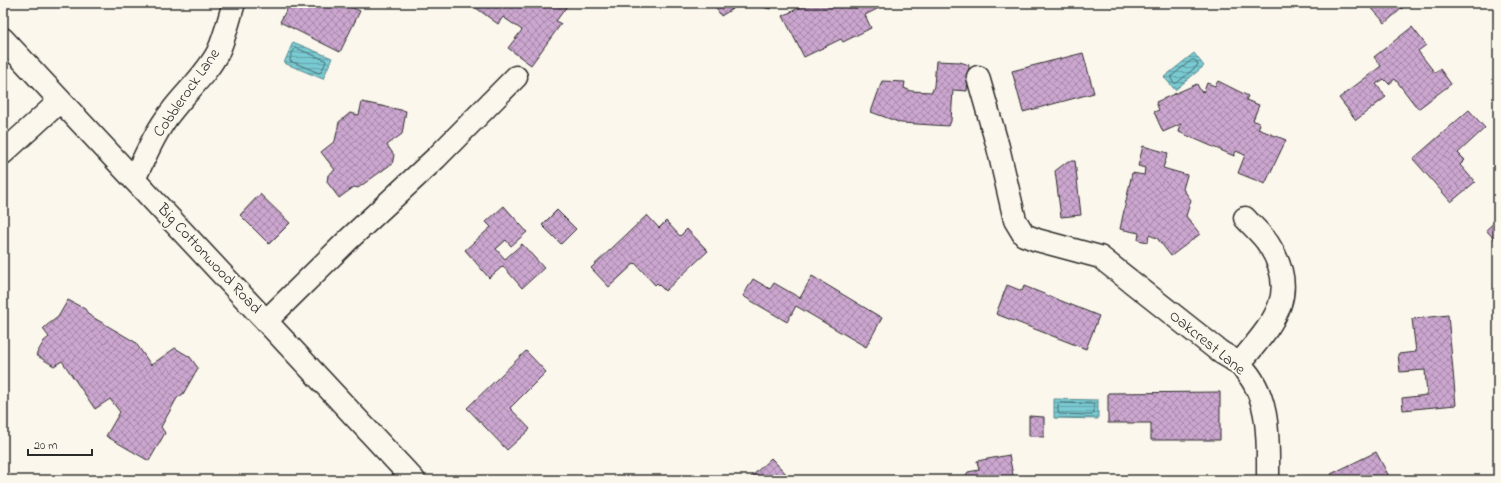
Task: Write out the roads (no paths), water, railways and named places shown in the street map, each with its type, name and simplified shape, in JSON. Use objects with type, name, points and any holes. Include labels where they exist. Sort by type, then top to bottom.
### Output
[{"type":"main road","name":"Cobblerock Lane","points":[[134,179],[159,130],[170,113],[211,64],[222,43],[234,3]]},
{"type":"main road","name":"Big Cottonwood Road","points":[[3,39],[414,480]]},
{"type":"main road","points":[[266,320],[348,240],[436,158],[516,77]]},
{"type":"main road","name":"Oakcrest Lane","points":[[978,77],[998,147],[1015,220],[1024,235],[1100,258],[1219,351],[1239,364],[1248,373],[1255,385],[1263,408],[1268,434],[1268,480]]},
{"type":"main road","points":[[3,153],[60,101]]},
{"type":"main road","points":[[1239,364],[1274,320],[1280,304],[1283,282],[1275,255],[1269,244],[1245,218]]},
{"type":"water","points":[[293,42],[332,58],[323,79],[284,63]]},
{"type":"water","points":[[1194,53],[1204,66],[1175,90],[1164,77]]},
{"type":"water","points":[[1054,399],[1098,400],[1098,419],[1054,418]]}]
